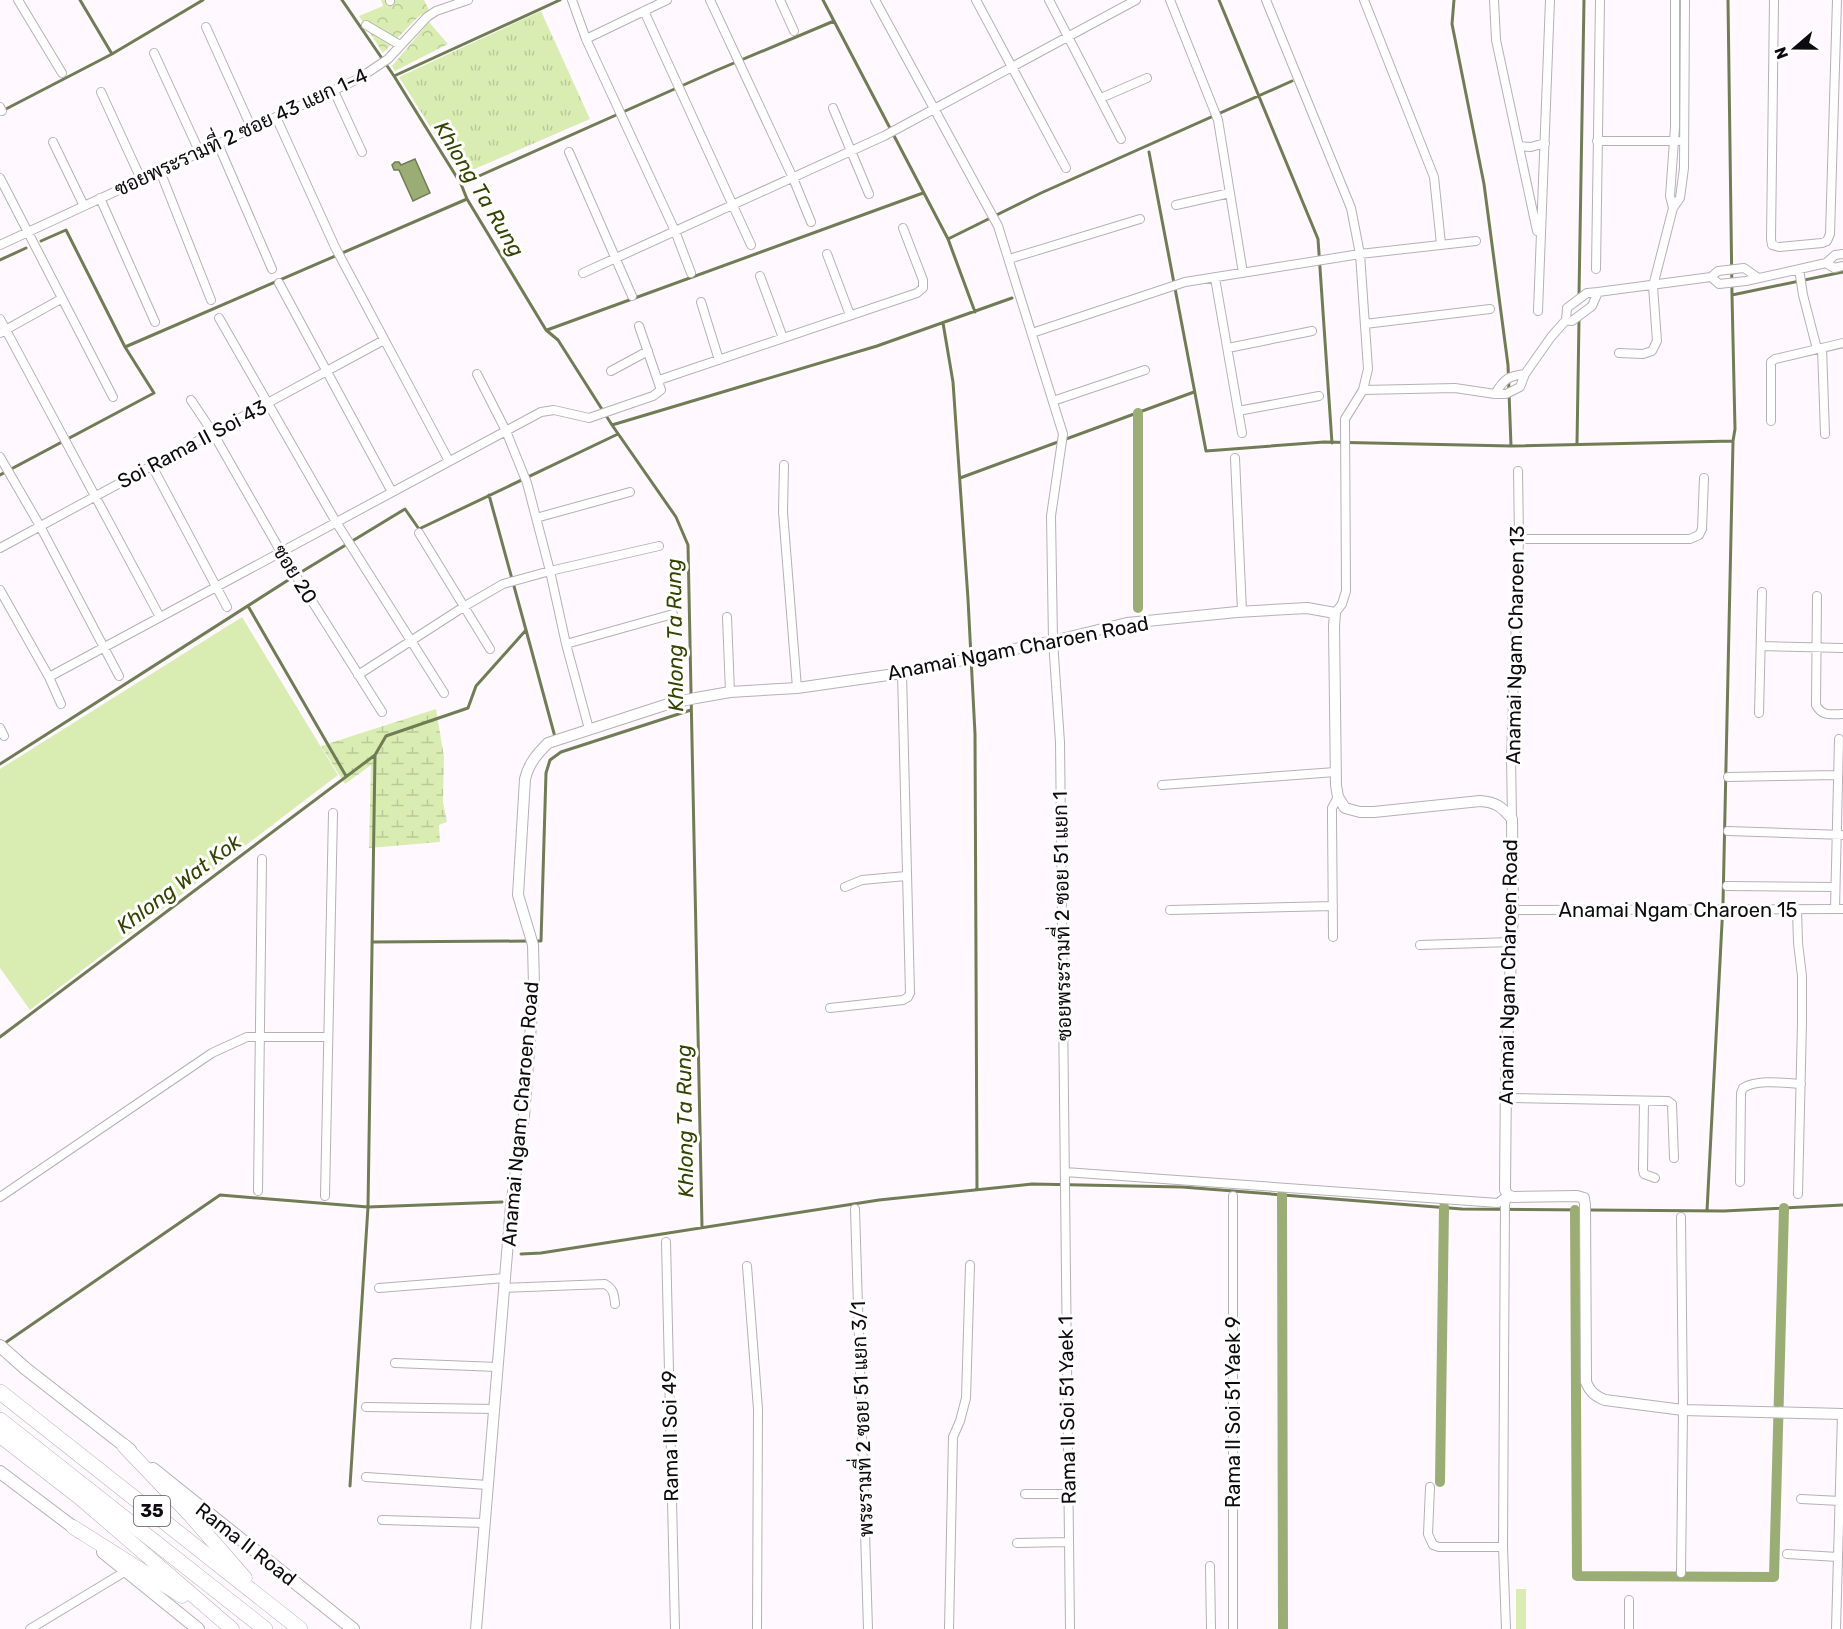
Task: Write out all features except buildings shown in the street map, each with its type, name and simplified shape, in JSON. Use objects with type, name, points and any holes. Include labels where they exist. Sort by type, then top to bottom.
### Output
[{"type":"highway","points":[[0,1392],[300,1629]]},
{"type":"highway","name":"Rama II Road","points":[[0,1392],[198,1547],[245,1578],[304,1629]]},
{"type":"highway","points":[[0,1420],[265,1629]]},
{"type":"highway","name":"35","points":[[0,1436],[80,1498],[228,1626]]},
{"type":"highway","points":[[124,1446],[190,1515],[245,1578]]},
{"type":"highway","points":[[73,1527],[228,1626]]},
{"type":"main road","name":"Rama II Road","points":[[0,1346],[353,1629]]},
{"type":"main road","points":[[0,1472],[73,1527],[198,1629]]},
{"type":"street","points":[[18,0],[62,73]]},
{"type":"street","name":"ซอยพระรามที่ 2 ซอย 43 แยก 1-4","points":[[0,245],[358,79],[388,59],[427,17],[436,11],[468,0]]},
{"type":"street","points":[[572,0],[586,39],[675,231],[691,273]]},
{"type":"street","points":[[586,39],[668,0]]},
{"type":"street","points":[[710,0],[793,178],[811,222]]},
{"type":"street","points":[[780,0],[794,31]]},
{"type":"street","name":"ซอยพระรามที่ 2 ซอย 51 แยก 1","points":[[875,0],[998,226],[1063,434],[1051,516],[1053,641],[1060,742],[1065,1191]]},
{"type":"street","points":[[976,0],[1066,168]]},
{"type":"street","points":[[1050,0],[1121,139]]},
{"type":"street","points":[[583,273],[884,136],[1136,0]]},
{"type":"street","points":[[1170,0],[1218,120],[1243,273]]},
{"type":"street","points":[[1266,0],[1351,208],[1360,254],[1368,369],[1363,390],[1345,419],[1346,591],[1342,604],[1335,613],[1334,626],[1335,772],[1338,797],[1332,808],[1333,937]]},
{"type":"street","points":[[1364,0],[1434,177],[1441,244]]},
{"type":"street","points":[[1494,0],[1496,40],[1540,244]]},
{"type":"street","points":[[1538,311],[1550,0]]},
{"type":"street","points":[[1596,269],[1600,0]]},
{"type":"street","points":[[1673,208],[1670,196],[1674,141],[1675,0]]},
{"type":"street","points":[[1619,353],[1643,354],[1652,351],[1657,340],[1653,286],[1673,208],[1680,198],[1684,168],[1685,0]]},
{"type":"street","points":[[1774,0],[1771,239],[1773,245],[1779,247],[1822,243],[1827,241],[1830,234],[1838,0]]},
{"type":"street","points":[[644,11],[751,245]]},
{"type":"street","points":[[366,26],[400,45]]},
{"type":"street","points":[[206,27],[252,129]]},
{"type":"street","points":[[1675,37],[1685,36]]},
{"type":"street","points":[[154,53],[200,153]]},
{"type":"street","points":[[1101,98],[1147,78]]},
{"type":"street","points":[[334,91],[362,152]]},
{"type":"street","points":[[101,92],[141,179]]},
{"type":"street","points":[[833,108],[869,194]]},
{"type":"street","points":[[276,117],[335,247],[449,461]]},
{"type":"street","points":[[1597,141],[1684,142]]},
{"type":"street","points":[[53,142],[84,206]]},
{"type":"street","points":[[1519,146],[1531,147],[1545,143]]},
{"type":"street","points":[[218,144],[272,269]]},
{"type":"street","points":[[569,153],[632,296]]},
{"type":"street","points":[[160,171],[211,300]]},
{"type":"street","points":[[0,178],[113,397]]},
{"type":"street","points":[[1176,205],[1230,193]]},
{"type":"street","points":[[100,198],[155,322]]},
{"type":"street","points":[[1009,259],[1140,219]]},
{"type":"street","points":[[658,380],[917,293],[923,288],[923,280],[903,228]]},
{"type":"street","points":[[1032,333],[1185,282],[1360,254],[1476,241]]},
{"type":"street","points":[[827,254],[850,315]]},
{"type":"street","points":[[1714,274],[1719,284],[1757,277],[1800,273],[1826,263],[1834,255],[1843,254]]},
{"type":"street","points":[[1826,263],[1834,268],[1843,266]]},
{"type":"street","points":[[1569,321],[1568,308],[1587,293],[1653,286],[1744,268],[1757,277]]},
{"type":"street","points":[[1800,273],[1803,295],[1820,349],[1825,434]]},
{"type":"street","points":[[760,276],[783,338]]},
{"type":"street","points":[[1215,278],[1242,433]]},
{"type":"street","points":[[279,283],[392,492]]},
{"type":"street","points":[[1363,390],[1455,388],[1506,394],[1520,387],[1551,337],[1569,321],[1592,306],[1598,292]]},
{"type":"street","points":[[3,332],[61,299]]},
{"type":"street","points":[[701,302],[719,360]]},
{"type":"street","points":[[1365,324],[1490,309]]},
{"type":"street","points":[[219,318],[336,522],[444,693]]},
{"type":"street","points":[[0,319],[3,332],[160,617]]},
{"type":"street","points":[[49,678],[545,410],[554,410],[584,418],[594,417],[653,396],[661,390],[639,326]]},
{"type":"street","points":[[1228,348],[1312,331]]},
{"type":"street","name":"Soi Rama II Soi 43","points":[[0,548],[384,340]]},
{"type":"street","points":[[1771,421],[1771,362],[1775,358],[1843,344]]},
{"type":"street","points":[[611,371],[648,351]]},
{"type":"street","points":[[1053,401],[1145,370]]},
{"type":"street","points":[[477,374],[506,431],[527,483],[589,729]]},
{"type":"street","points":[[1495,394],[1503,381],[1515,375],[1526,374]]},
{"type":"street","points":[[1238,411],[1319,396]]},
{"type":"street","name":"ซอย 20","points":[[191,400],[213,433],[281,552],[382,712]]},
{"type":"street","points":[[1234,458],[1242,611]]},
{"type":"street","points":[[2,460],[40,526],[119,676]]},
{"type":"street","points":[[784,465],[783,512],[797,688]]},
{"type":"street","points":[[152,466],[227,607]]},
{"type":"street","name":"Anamai Ngam Charoen 13","points":[[1512,819],[1511,756],[1519,539],[1518,471]]},
{"type":"street","points":[[1519,539],[1690,539],[1699,535],[1702,529],[1704,478]]},
{"type":"street","points":[[536,518],[630,492]]},
{"type":"street","points":[[419,533],[490,650]]},
{"type":"street","points":[[358,675],[503,584],[659,546]]},
{"type":"street","points":[[0,590],[62,704]]},
{"type":"street","points":[[1759,712],[1762,592]]},
{"type":"street","points":[[1817,596],[1816,705],[1824,714],[1843,714]]},
{"type":"street","name":"Anamai Ngam Charoen Road","points":[[476,1629],[511,1205],[524,1116],[534,986],[533,945],[518,895],[525,779],[527,768],[534,757],[548,743],[696,698],[730,692],[797,688],[902,673],[1127,623],[1242,611],[1307,608],[1335,613]]},
{"type":"street","points":[[566,644],[673,614]]},
{"type":"street","points":[[727,617],[730,692]]},
{"type":"street","points":[[1762,646],[1843,648]]},
{"type":"street","points":[[830,1008],[903,1000],[910,993],[902,673]]},
{"type":"street","points":[[1839,739],[1839,835],[1835,887],[1839,909]]},
{"type":"street","points":[[1162,785],[1335,772]]},
{"type":"street","points":[[1728,777],[1838,776]]},
{"type":"street","name":"Anamai Ngam Charoen Road","points":[[1338,797],[1345,807],[1360,812],[1480,801],[1494,802],[1512,819],[1513,910],[1505,1190],[1508,1195]]},
{"type":"street","points":[[325,1196],[333,813]]},
{"type":"street","points":[[1728,831],[1839,835]]},
{"type":"street","points":[[258,1191],[262,859]]},
{"type":"street","points":[[845,887],[862,880],[906,876]]},
{"type":"street","points":[[1727,886],[1835,887]]},
{"type":"street","points":[[1170,910],[1333,906]]},
{"type":"street","name":"Anamai Ngam Charoen 15","points":[[1513,910],[1839,909]]},
{"type":"street","points":[[1797,910],[1802,976],[1798,1194]]},
{"type":"street","points":[[1420,945],[1511,942]]},
{"type":"street","points":[[0,1197],[212,1053],[247,1037],[328,1036]]},
{"type":"street","points":[[1740,1182],[1741,1093],[1743,1088],[1751,1084],[1774,1082],[1801,1084]]},
{"type":"street","points":[[1506,1098],[1668,1101],[1672,1104],[1674,1158]]},
{"type":"street","points":[[1644,1101],[1643,1170],[1644,1174],[1655,1178]]},
{"type":"street","points":[[1065,1174],[1498,1203],[1508,1195]]},
{"type":"street","name":"Rama II Soi 51 Yaek 1","points":[[1065,1191],[1070,1629]]},
{"type":"street","points":[[1508,1195],[1513,1197],[1576,1196],[1584,1198],[1586,1205],[1586,1382],[1589,1391],[1597,1397],[1683,1410],[1843,1414],[1838,1626]]},
{"type":"street","points":[[1506,1629],[1503,1547],[1505,1204],[1508,1195]]},
{"type":"street","name":"Rama II Soi 51 Yaek 9","points":[[1233,1196],[1233,1629]]},
{"type":"street","name":"พระรามที่ 2 ซอย 51 แยก 3/1","points":[[855,1209],[868,1629]]},
{"type":"street","points":[[1681,1217],[1683,1410],[1681,1573]]},
{"type":"street","name":"Rama II Soi 49","points":[[666,1242],[675,1629]]},
{"type":"street","points":[[949,1629],[953,1437],[966,1398],[970,1265]]},
{"type":"street","points":[[747,1266],[758,1409],[757,1629]]},
{"type":"street","points":[[379,1288],[505,1283],[605,1284],[614,1293],[615,1304]]},
{"type":"street","points":[[395,1363],[498,1367]]},
{"type":"street","points":[[366,1407],[495,1409]]},
{"type":"street","points":[[366,1477],[488,1485]]},
{"type":"street","points":[[1430,1487],[1428,1534],[1433,1545],[1439,1547],[1503,1547]]},
{"type":"street","points":[[1025,1494],[1068,1494]]},
{"type":"street","points":[[1800,1499],[1840,1501]]},
{"type":"street","points":[[382,1520],[485,1523]]},
{"type":"street","points":[[1017,1543],[1068,1542]]},
{"type":"street","points":[[1786,1554],[1838,1557]]},
{"type":"street","points":[[1210,1566],[1211,1629]]},
{"type":"street","points":[[30,1629],[126,1571]]},
{"type":"street","points":[[1629,1600],[1629,1629]]},
{"type":"green space","points":[[381,0],[424,0],[429,10],[418,17],[383,53],[359,16],[383,6]]},
{"type":"green space","points":[[541,11],[590,119],[463,174],[458,171],[399,77]]},
{"type":"green space","points":[[429,22],[448,44],[395,71],[392,66]]},
{"type":"green space","points":[[242,617],[338,775],[30,1010],[0,968],[0,769]]},
{"type":"green space","points":[[436,709],[444,757],[443,802],[447,822],[439,825],[440,842],[369,848],[371,765],[345,784],[321,746]]},
{"type":"green space","points":[[1516,1589],[1526,1589],[1526,1629],[1516,1629]]},
{"type":"shaded area","points":[[415,159],[430,193],[413,201],[399,170],[394,170],[392,165],[399,162],[401,165]]},
{"type":"waterway","points":[[80,0],[112,54]]},
{"type":"waterway","points":[[4,110],[112,54],[203,0]]},
{"type":"waterway","name":"Khlong Ta Rung","points":[[342,0],[394,76],[461,184],[467,199],[546,330],[558,340],[612,425],[676,517],[688,545],[702,1227]]},
{"type":"waterway","points":[[394,76],[560,0]]},
{"type":"waterway","points":[[823,0],[948,239],[975,312]]},
{"type":"waterway","points":[[1219,0],[1318,239],[1332,443]]},
{"type":"waterway","points":[[1454,0],[1452,24],[1484,184],[1508,365],[1511,446]]},
{"type":"waterway","points":[[1579,295],[1584,0]]},
{"type":"waterway","points":[[1728,0],[1732,295]]},
{"type":"waterway","points":[[461,184],[715,71],[834,21]]},
{"type":"waterway","points":[[948,239],[1041,193],[1292,81]]},
{"type":"waterway","points":[[1149,152],[1206,451],[1324,442],[1511,446],[1733,441],[1735,429],[1732,295],[1843,272]]},
{"type":"waterway","points":[[547,330],[923,193]]},
{"type":"waterway","points":[[125,347],[467,199]]},
{"type":"waterway","points":[[0,475],[154,393],[125,347],[66,230],[41,241]]},
{"type":"waterway","points":[[0,260],[26,248]]},
{"type":"waterway","points":[[612,425],[877,346],[1012,298]]},
{"type":"waterway","points":[[1577,444],[1579,320]]},
{"type":"waterway","points":[[943,323],[953,382],[975,734],[977,1189]]},
{"type":"waterway","points":[[960,478],[1194,392]]},
{"type":"waterway","points":[[1138,413],[1138,608]]},
{"type":"waterway","points":[[0,764],[293,577],[405,509],[419,529],[618,434]]},
{"type":"waterway","points":[[1707,1211],[1723,904],[1733,442]]},
{"type":"waterway","points":[[350,1486],[368,1207],[375,755],[386,736],[468,708],[476,686],[526,630],[489,495]]},
{"type":"waterway","points":[[248,606],[346,776]]},
{"type":"waterway","points":[[526,630],[555,737]]},
{"type":"waterway","points":[[535,941],[541,941],[546,773],[550,760],[561,752],[691,710]]},
{"type":"waterway","name":"Khlong Wat Kok","points":[[0,1037],[375,755]]},
{"type":"waterway","points":[[372,942],[529,941]]},
{"type":"waterway","points":[[521,1254],[541,1253],[879,1200],[1032,1184],[1182,1187],[1462,1209],[1724,1211],[1843,1205]]},
{"type":"waterway","points":[[2,1345],[220,1195],[368,1207],[502,1202]]},
{"type":"waterway","points":[[1282,1195],[1283,1629]]},
{"type":"waterway","points":[[1440,1482],[1444,1207]]},
{"type":"waterway","points":[[1575,1210],[1577,1576],[1774,1577],[1784,1208]]}]
